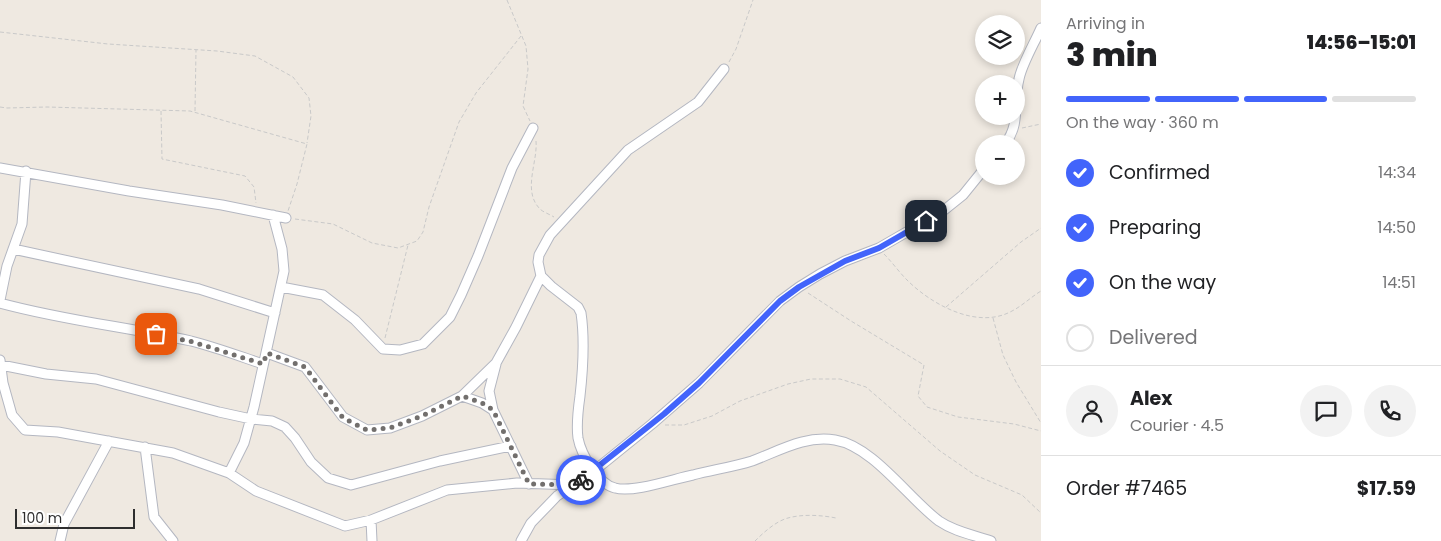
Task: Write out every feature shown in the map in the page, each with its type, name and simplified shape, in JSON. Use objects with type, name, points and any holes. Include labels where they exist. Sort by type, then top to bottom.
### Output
[{"type":"street","points":[[1011,135],[1017,113],[1019,78],[1041,28]]},
{"type":"street","points":[[724,69],[698,102],[628,150],[550,235],[539,255],[538,262],[541,276],[578,307],[581,313],[583,361],[578,410],[578,438],[594,471],[602,481],[614,488],[629,488],[655,484],[751,461],[812,440],[836,440],[854,446],[903,486],[939,521],[966,534],[991,541]]},
{"type":"street","points":[[281,288],[323,295],[355,320],[383,349],[400,350],[423,344],[450,317],[461,296],[512,168],[533,128]]},
{"type":"street","points":[[0,168],[286,218]]},
{"type":"street","points":[[26,172],[22,224],[7,266],[0,301],[32,312],[100,323],[193,342],[263,364]]},
{"type":"street","points":[[521,541],[531,523],[557,496],[594,471],[699,383],[780,301],[799,287],[845,261],[879,248],[943,211],[963,194],[975,180]]},
{"type":"street","points":[[229,473],[244,443],[251,418],[284,271],[282,249],[272,215]]},
{"type":"street","points":[[13,249],[199,289],[275,313]]},
{"type":"street","points":[[529,484],[493,410],[489,391],[496,363],[541,276]]},
{"type":"street","points":[[267,353],[305,367],[343,418],[367,430],[390,428],[422,416],[462,396],[496,363]]},
{"type":"street","points":[[0,360],[3,383],[12,415],[26,430],[58,432],[172,452],[229,473],[256,490],[345,526],[371,520],[447,490],[517,483],[574,485]]},
{"type":"street","points":[[1,365],[46,374],[96,379],[251,418],[272,421],[285,427],[296,438],[311,462],[328,478],[352,485],[440,461],[511,446]]},
{"type":"street","points":[[462,396],[482,403],[493,410]]},
{"type":"street","points":[[60,541],[64,524],[109,441]]},
{"type":"street","points":[[145,447],[154,517],[174,541]]},
{"type":"street","points":[[371,520],[372,541]]},
{"type":"path","points":[[507,0],[526,46],[528,69],[523,106],[533,128],[536,144],[532,191],[535,202],[540,210],[562,221]]},
{"type":"path","points":[[724,69],[736,49],[753,0]]},
{"type":"path","points":[[0,32],[108,44],[196,49],[255,56],[293,77],[309,98],[311,116],[307,144],[286,218],[333,224],[372,243],[398,248],[417,241],[423,232],[429,207],[459,122],[476,93],[522,36]]},
{"type":"path","points":[[195,113],[196,49]]},
{"type":"path","points":[[0,107],[160,110],[195,113],[307,144]]},
{"type":"path","points":[[160,110],[162,159],[245,176],[254,187],[257,212]]},
{"type":"path","points":[[1014,129],[1041,124]]},
{"type":"path","points":[[945,307],[1007,254],[1041,228]]},
{"type":"path","points":[[383,349],[408,244]]},
{"type":"path","points":[[879,248],[908,281],[940,305],[970,317],[993,317],[1011,312],[1041,292]]},
{"type":"path","points":[[799,287],[924,365],[918,396],[927,407],[958,417],[1014,424],[1041,431]]},
{"type":"path","points":[[993,317],[1003,355],[1016,382],[1041,423]]},
{"type":"path","points":[[652,424],[684,425],[712,416],[740,401],[788,384],[811,378],[840,379],[866,386],[940,451],[975,475],[1022,494],[1041,513]]},
{"type":"path","points":[[755,541],[763,533],[787,518],[822,515],[836,518]]},
{"type":"way so far","points":[[156,334],[193,342],[263,364],[267,353],[305,367],[343,418],[367,430],[390,428],[422,416],[462,396],[482,403],[493,410],[529,484],[574,485],[581,480]]},
{"type":"route","points":[[581,480],[646,429],[699,383],[780,301],[820,274],[845,261],[879,248],[926,221]]}]
